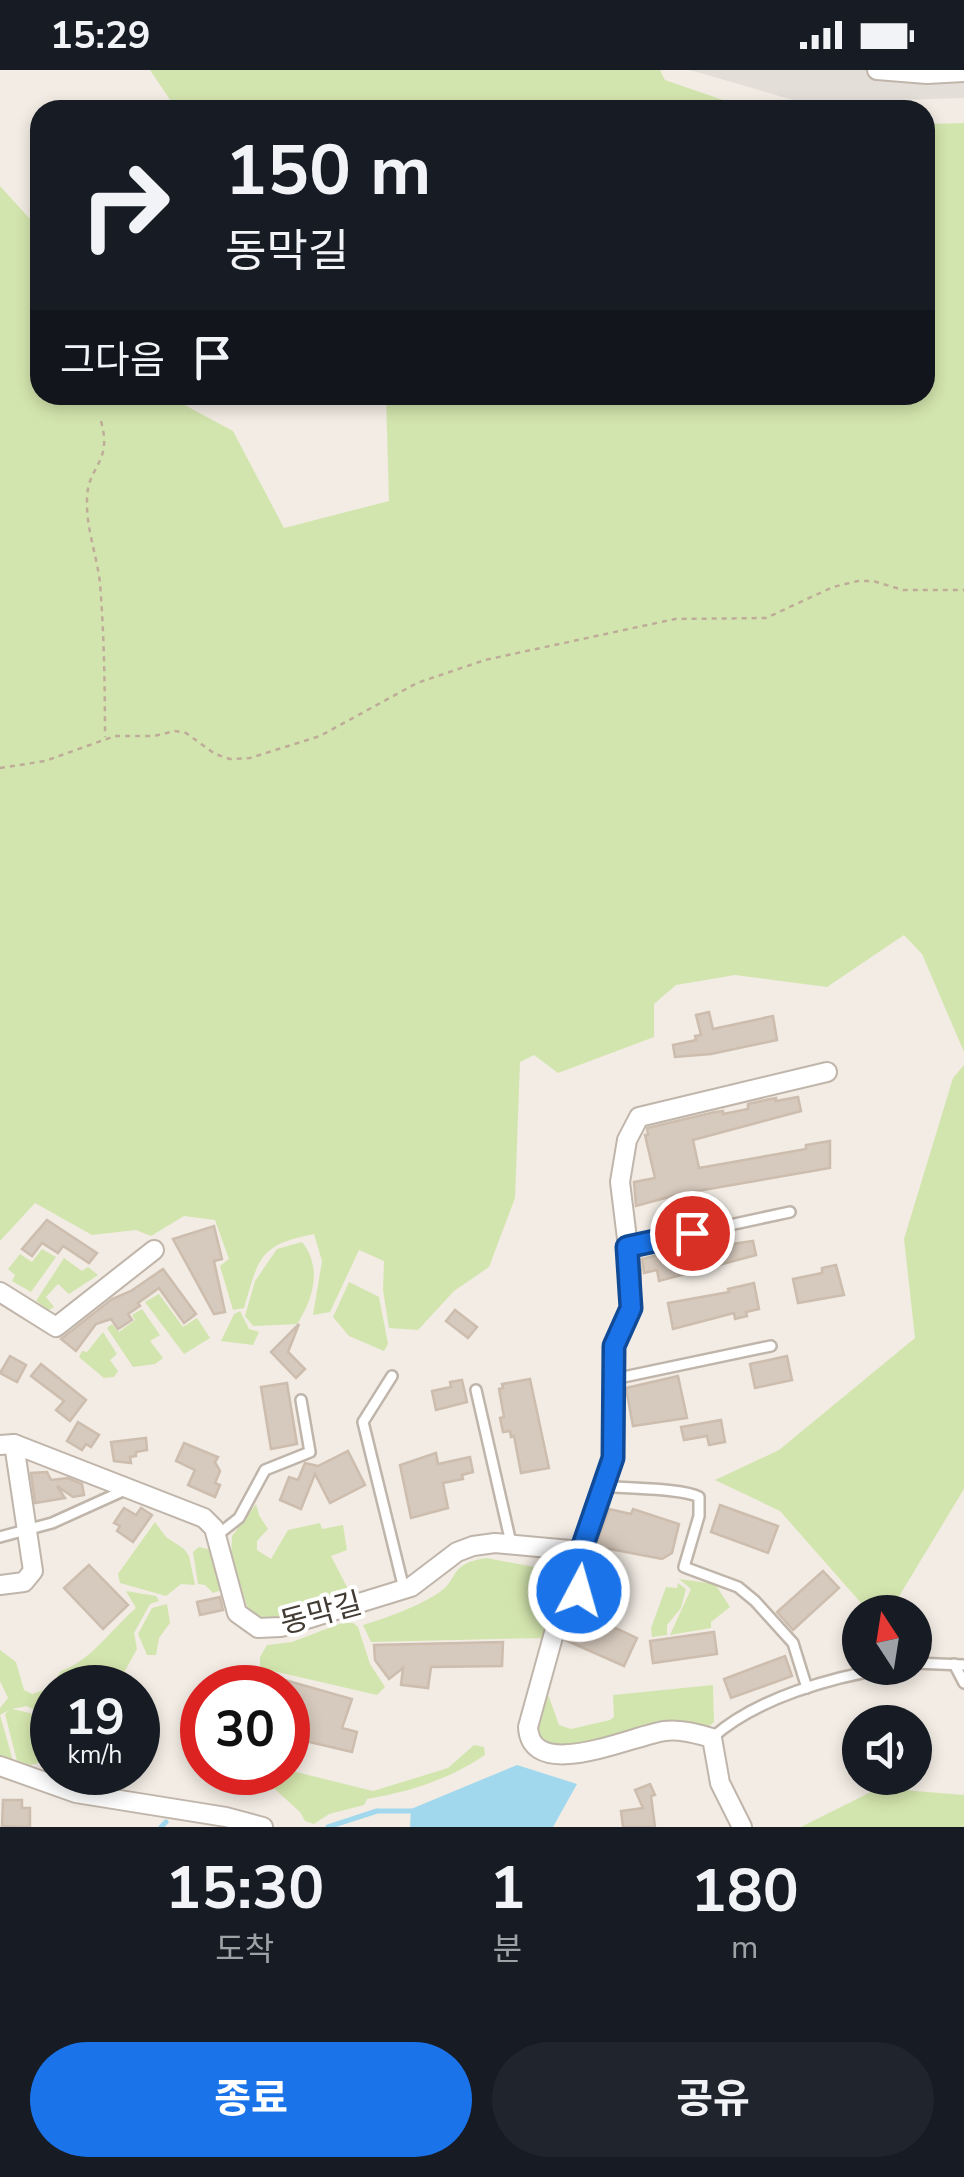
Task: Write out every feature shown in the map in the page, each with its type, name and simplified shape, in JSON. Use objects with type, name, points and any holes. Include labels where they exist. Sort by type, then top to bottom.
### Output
[{"type":"street","points":[[876,70],[964,72]]},
{"type":"street","points":[[742,1827],[720,1783],[712,1738],[667,1730],[568,1755],[538,1752],[529,1741],[532,1710],[554,1632],[579,1591],[581,1551],[613,1458],[614,1346],[631,1308],[620,1182],[627,1140],[639,1117],[827,1072]]},
{"type":"street","points":[[0,1292],[56,1328],[154,1250]]},
{"type":"street","points":[[4,1444],[204,1518],[216,1536]]},
{"type":"street","points":[[0,1586],[24,1582],[33,1571],[29,1532],[4,1444]]},
{"type":"street","name":"동막길","points":[[216,1536],[237,1613],[258,1628],[281,1628],[404,1589],[457,1552],[473,1546],[511,1544],[581,1551]]},
{"type":"street","points":[[0,1766],[76,1793],[226,1816],[263,1827]]},
{"type":"lane","points":[[627,1247],[790,1212]]},
{"type":"lane","points":[[612,1379],[771,1346]]},
{"type":"lane","points":[[392,1376],[363,1422],[404,1589]]},
{"type":"lane","points":[[476,1390],[511,1544]]},
{"type":"lane","points":[[216,1536],[240,1518],[265,1470],[310,1452],[301,1400]]},
{"type":"lane","points":[[604,1486],[686,1491],[699,1497],[699,1516],[684,1568],[738,1587],[755,1601],[792,1644],[807,1688]]},
{"type":"lane","points":[[0,1537],[29,1532],[128,1488]]},
{"type":"lane","points":[[932,1663],[959,1664],[964,1683]]},
{"type":"lane","points":[[712,1738],[750,1713],[842,1675]]},
{"type":"path","points":[[101,420],[106,444],[104,457],[90,479],[86,505],[100,583],[105,738]]},
{"type":"path","points":[[0,768],[45,761],[105,738],[154,736],[176,730],[215,754],[230,759],[250,758],[320,736],[416,683],[485,660],[675,619],[766,618],[833,586],[858,581],[903,590],[964,590]]},
{"type":"shaded area","points":[[690,70],[964,70],[964,98],[793,100]]},
{"type":"green space","points":[[150,70],[660,70],[665,80],[723,100],[170,100]]},
{"type":"green space","points":[[964,123],[964,1052],[922,954],[904,935],[827,987],[735,975],[676,985],[654,1004],[654,1037],[558,1073],[534,1055],[520,1062],[515,1198],[489,1267],[454,1291],[418,1330],[389,1328],[383,1290],[384,1261],[359,1250],[330,1312],[313,1315],[322,1261],[314,1234],[282,1243],[264,1256],[244,1308],[233,1310],[220,1266],[229,1259],[215,1220],[184,1216],[151,1236],[136,1230],[92,1235],[35,1203],[0,1241],[0,186],[30,219],[30,405],[185,405],[233,431],[284,528],[389,501],[386,405],[935,405],[935,124]]},
{"type":"green space","points":[[964,1065],[964,1489],[900,1595],[854,1595],[780,1511],[715,1480],[779,1450],[915,1338],[904,1239],[953,1078]]},
{"type":"green space","points":[[302,1242],[314,1272],[303,1314],[297,1324],[253,1326],[245,1316],[255,1281],[277,1249]]},
{"type":"green space","points":[[42,1249],[56,1257],[31,1292],[12,1281],[15,1275],[8,1269],[20,1254],[32,1262]]},
{"type":"green space","points":[[64,1258],[82,1271],[88,1267],[98,1275],[69,1294],[58,1284],[46,1297],[54,1307],[49,1310],[36,1301]]},
{"type":"green space","points":[[349,1282],[379,1297],[388,1344],[384,1351],[349,1336],[333,1317]]},
{"type":"green space","points":[[159,1294],[183,1327],[197,1318],[210,1338],[184,1354],[145,1302]]},
{"type":"green space","points":[[142,1309],[160,1335],[150,1341],[163,1358],[155,1364],[133,1367],[107,1328],[112,1324],[119,1332]]},
{"type":"green space","points":[[240,1311],[249,1329],[259,1332],[253,1345],[221,1341],[234,1314]]},
{"type":"green space","points":[[103,1332],[117,1354],[110,1360],[118,1371],[114,1377],[104,1378],[79,1357]]},
{"type":"green space","points":[[256,1504],[268,1529],[257,1541],[257,1550],[271,1559],[288,1530],[320,1523],[322,1529],[343,1525],[347,1550],[331,1556],[351,1595],[285,1617],[249,1612],[231,1557],[232,1536]]},
{"type":"green space","points":[[155,1522],[189,1556],[195,1585],[181,1584],[166,1596],[120,1583],[118,1574]]},
{"type":"green space","points":[[199,1547],[212,1550],[222,1590],[213,1593],[198,1584],[193,1552]]},
{"type":"green space","points":[[486,1558],[557,1571],[564,1576],[563,1599],[542,1638],[371,1642],[363,1625],[428,1599],[444,1589],[459,1568]]},
{"type":"green space","points":[[679,1579],[715,1584],[730,1607],[711,1622],[711,1628],[670,1635],[691,1589]]},
{"type":"green space","points":[[678,1583],[686,1589],[681,1608],[667,1625],[667,1635],[652,1637],[651,1628],[666,1587],[677,1588]]},
{"type":"green space","points":[[126,1591],[156,1596],[159,1601],[150,1604],[134,1633],[137,1649],[128,1665],[74,1665],[136,1608]]},
{"type":"green space","points":[[167,1604],[170,1623],[159,1638],[156,1655],[147,1655],[138,1634],[152,1608]]},
{"type":"green space","points":[[342,1623],[353,1623],[358,1627],[370,1664],[385,1687],[377,1695],[310,1680],[310,1665],[260,1665],[267,1645],[292,1642]]},
{"type":"green space","points":[[0,1650],[16,1662],[24,1690],[30,1693],[30,1708],[12,1709],[30,1713],[30,1765],[17,1761],[5,1714],[9,1710],[0,1715],[8,1698],[0,1681]]},
{"type":"green space","points":[[713,1685],[714,1722],[707,1728],[672,1726],[574,1751],[534,1742],[540,1688],[549,1697],[559,1725],[571,1729],[614,1717],[613,1695]]},
{"type":"green space","points":[[0,1715],[13,1761],[0,1756]]},
{"type":"green space","points":[[474,1745],[484,1747],[485,1755],[443,1778],[367,1799],[364,1805],[329,1814],[314,1824],[305,1821],[281,1795],[310,1795],[310,1775],[373,1791],[448,1768]]},
{"type":"green space","points":[[865,1795],[964,1795],[964,1827],[801,1827]]},
{"type":"water","points":[[517,1765],[577,1784],[553,1827],[410,1827],[411,1809]]},
{"type":"building","points":[[709,1012],[713,1029],[773,1016],[777,1040],[675,1057],[673,1045],[696,1040],[695,1036],[701,1035],[696,1015]]},
{"type":"building","points":[[798,1097],[801,1111],[693,1140],[699,1168],[830,1141],[830,1168],[680,1194],[636,1206],[634,1182],[655,1178],[645,1135],[647,1128],[715,1112],[748,1109],[748,1104],[770,1099]]},
{"type":"building","points":[[47,1220],[97,1253],[89,1263],[63,1246],[58,1253],[42,1243],[32,1256],[22,1249]]},
{"type":"building","points":[[214,1226],[222,1259],[214,1261],[225,1312],[214,1314],[173,1239]]},
{"type":"building","points":[[723,1239],[725,1245],[753,1241],[756,1255],[659,1281],[657,1270],[644,1273],[642,1259]]},
{"type":"building","points":[[836,1265],[844,1295],[798,1303],[793,1279],[822,1273],[822,1268]]},
{"type":"building","points":[[163,1269],[196,1314],[184,1323],[159,1288],[138,1303],[140,1306],[128,1314],[132,1320],[118,1329],[111,1319],[96,1324],[76,1351],[61,1339],[112,1299]]},
{"type":"building","points":[[754,1283],[759,1309],[746,1312],[747,1316],[735,1319],[734,1313],[673,1329],[668,1303],[729,1292],[728,1289]]},
{"type":"building","points":[[455,1310],[477,1327],[468,1338],[446,1321]]},
{"type":"building","points":[[299,1324],[288,1352],[305,1369],[296,1378],[271,1352]]},
{"type":"building","points":[[10,1356],[26,1365],[17,1382],[0,1373]]},
{"type":"building","points":[[787,1356],[792,1380],[755,1388],[750,1364]]},
{"type":"building","points":[[41,1364],[86,1400],[70,1421],[56,1410],[64,1401],[31,1376]]},
{"type":"building","points":[[678,1376],[687,1418],[633,1426],[626,1388]]},
{"type":"building","points":[[530,1379],[549,1468],[521,1473],[514,1436],[510,1431],[503,1432],[499,1389],[502,1384]]},
{"type":"building","points":[[462,1380],[467,1402],[436,1410],[432,1391]]},
{"type":"building","points":[[287,1383],[297,1444],[271,1449],[261,1387]]},
{"type":"building","points":[[721,1420],[725,1442],[709,1445],[707,1436],[684,1440],[681,1427]]},
{"type":"building","points":[[78,1422],[99,1435],[91,1447],[86,1444],[82,1450],[67,1441]]},
{"type":"building","points":[[146,1438],[147,1450],[136,1452],[136,1456],[130,1457],[131,1463],[114,1461],[111,1442]]},
{"type":"building","points":[[184,1443],[218,1457],[215,1462],[220,1471],[215,1483],[220,1485],[215,1497],[188,1485],[195,1470],[176,1461]]},
{"type":"building","points":[[348,1451],[365,1485],[330,1503],[315,1474],[301,1509],[280,1500],[289,1477],[298,1480],[305,1463],[318,1466]]},
{"type":"building","points":[[436,1453],[438,1464],[470,1457],[473,1472],[462,1475],[463,1479],[443,1483],[448,1508],[411,1518],[400,1465]]},
{"type":"building","points":[[47,1472],[51,1480],[68,1478],[82,1484],[84,1495],[73,1497],[57,1486],[65,1498],[35,1503],[31,1473]]},
{"type":"building","points":[[720,1505],[778,1526],[768,1553],[711,1532]]},
{"type":"building","points":[[124,1508],[136,1515],[141,1508],[152,1515],[133,1542],[117,1531],[120,1526],[114,1523]]},
{"type":"building","points":[[609,1509],[631,1514],[633,1509],[679,1524],[672,1553],[662,1559],[600,1547],[597,1543]]},
{"type":"building","points":[[89,1565],[128,1605],[103,1629],[64,1588]]},
{"type":"building","points":[[823,1571],[839,1588],[793,1630],[777,1612]]},
{"type":"building","points":[[220,1597],[223,1610],[200,1615],[197,1602]]},
{"type":"building","points":[[581,1612],[637,1638],[624,1666],[565,1640]]},
{"type":"building","points":[[714,1632],[717,1654],[653,1663],[650,1641]]},
{"type":"building","points":[[503,1642],[502,1666],[431,1667],[428,1688],[401,1685],[403,1668],[389,1679],[375,1660],[374,1645]]},
{"type":"building","points":[[785,1656],[792,1676],[731,1698],[724,1679]]},
{"type":"building","points":[[310,1687],[352,1699],[342,1728],[357,1732],[352,1752],[310,1742]]},
{"type":"building","points":[[650,1784],[655,1795],[651,1796],[655,1827],[623,1827],[621,1811],[643,1808],[635,1790]]},
{"type":"building","points":[[3,1800],[22,1800],[22,1808],[30,1808],[30,1827],[2,1826]]},
{"type":"waterway","points":[[328,1827],[377,1811],[411,1811]]},
{"type":"waterway","points":[[161,1827],[166,1822]]},
{"type":"route","points":[[579,1591],[581,1551],[613,1458],[614,1346],[631,1308],[627,1247],[692,1233]]}]
